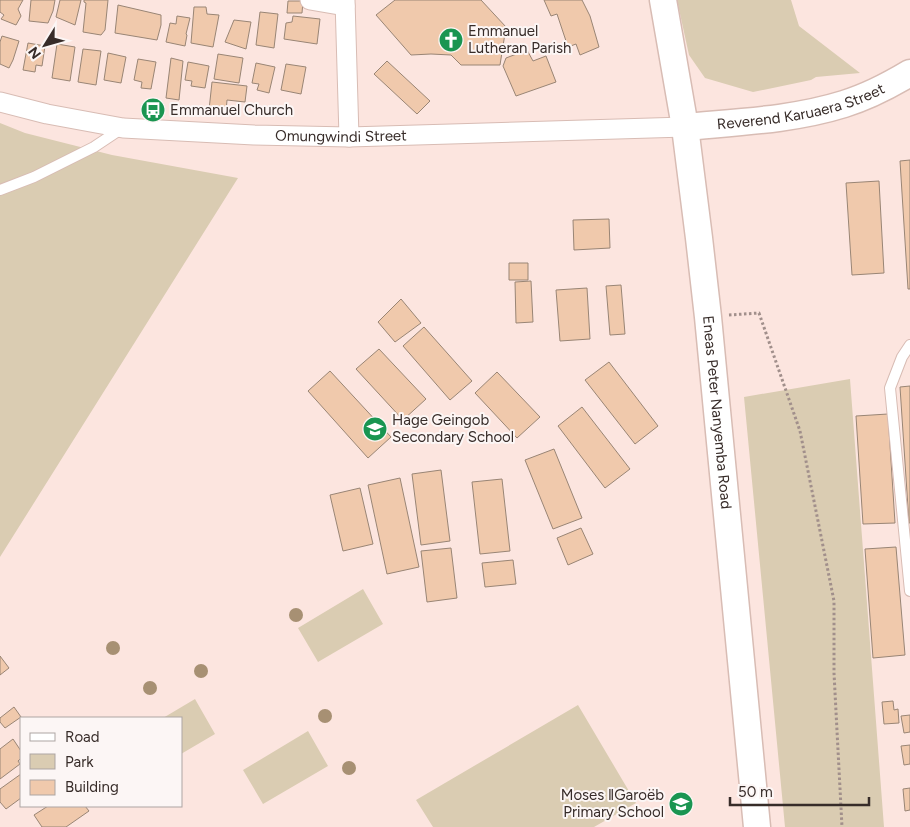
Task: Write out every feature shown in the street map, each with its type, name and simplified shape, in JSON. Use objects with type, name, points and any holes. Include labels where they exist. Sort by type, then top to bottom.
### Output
[{"type":"main road","name":"Eneas Peter Nanyemba Road","points":[[663,0],[685,127],[708,317],[757,827]]},
{"type":"main road","name":"Reverend Karuaera Street","points":[[685,127],[796,116],[846,104],[888,86],[910,73]]},
{"type":"street","points":[[310,0],[345,3],[349,137]]},
{"type":"street","name":"Omungwindi Street","points":[[1,104],[123,128],[254,135],[349,137],[685,127]]},
{"type":"lane","points":[[0,190],[34,177],[94,147],[123,128]]},
{"type":"lane","points":[[910,346],[902,357],[890,388],[910,591]]},
{"type":"path","points":[[708,317],[759,313],[800,431],[834,601],[834,673],[842,827]]},
{"type":"green space","points":[[677,0],[791,0],[799,26],[860,73],[816,77],[811,80],[753,92],[705,78],[689,55]]},
{"type":"green space","points":[[0,123],[25,133],[112,155],[238,178],[0,557]]},
{"type":"green space","points":[[850,379],[884,827],[785,827],[744,397]]},
{"type":"green space","points":[[363,589],[383,624],[318,662],[298,628]]},
{"type":"green space","points":[[195,699],[215,734],[182,753],[182,717],[165,717]]},
{"type":"green space","points":[[578,705],[636,803],[594,827],[433,827],[416,800]]},
{"type":"green space","points":[[308,731],[328,766],[263,804],[243,770]]},
{"type":"building","points":[[0,0],[23,0],[18,9],[21,16],[16,25],[1,19],[4,15],[0,12]]},
{"type":"building","points":[[31,0],[55,0],[48,23],[29,21]]},
{"type":"building","points":[[60,0],[81,0],[75,25],[56,17]]},
{"type":"building","points":[[84,0],[108,0],[105,30],[101,35],[83,32],[86,3]]},
{"type":"building","name":"Emmanuel Lutheran Parish","points":[[395,0],[481,0],[506,27],[500,65],[461,65],[451,55],[411,55],[376,15]]},
{"type":"building","points":[[544,0],[582,0],[590,16],[599,47],[580,55],[576,44],[568,47],[557,14],[551,16]]},
{"type":"building","points":[[288,1],[303,1],[302,13],[287,13]]},
{"type":"building","points":[[118,5],[161,15],[161,25],[157,40],[115,33]]},
{"type":"building","points":[[194,7],[206,7],[207,14],[219,15],[213,47],[191,43]]},
{"type":"building","points":[[260,12],[278,14],[274,48],[256,45]]},
{"type":"building","points":[[177,16],[190,18],[185,46],[166,42],[170,23],[176,24]]},
{"type":"building","points":[[293,16],[320,19],[317,44],[284,39],[286,23],[292,22]]},
{"type":"building","points":[[234,20],[251,22],[246,49],[225,42]]},
{"type":"building","points":[[2,36],[19,41],[9,68],[0,64],[0,42]]},
{"type":"building","points":[[28,43],[45,46],[42,66],[36,65],[35,72],[23,70]]},
{"type":"building","points":[[57,44],[75,47],[70,81],[52,78]]},
{"type":"building","points":[[83,49],[101,51],[96,85],[78,82]]},
{"type":"building","points":[[527,50],[533,61],[546,56],[556,82],[516,96],[503,66],[506,58]]},
{"type":"building","points":[[108,53],[126,57],[121,83],[104,80]]},
{"type":"building","points":[[218,54],[243,58],[239,83],[214,79]]},
{"type":"building","points":[[171,58],[183,61],[179,100],[166,98]]},
{"type":"building","points":[[138,59],[156,62],[151,89],[141,88],[142,82],[134,80]]},
{"type":"building","points":[[387,61],[430,101],[417,114],[374,74]]},
{"type":"building","points":[[188,62],[209,66],[205,88],[191,86],[192,81],[185,80]]},
{"type":"building","points":[[256,63],[275,67],[269,93],[257,90],[259,84],[252,83]]},
{"type":"building","points":[[286,64],[306,67],[301,94],[281,90]]},
{"type":"building","points":[[212,82],[247,86],[245,102],[227,100],[226,112],[209,110]]},
{"type":"building","points":[[910,160],[910,289],[908,289],[900,161]]},
{"type":"building","points":[[879,181],[884,273],[852,275],[846,183]]},
{"type":"building","points":[[609,219],[610,248],[574,250],[573,220]]},
{"type":"building","points":[[509,263],[528,263],[528,280],[509,280]]},
{"type":"building","points":[[531,281],[533,322],[516,323],[515,282]]},
{"type":"building","points":[[621,285],[625,334],[610,335],[606,286]]},
{"type":"building","points":[[587,288],[590,339],[560,341],[556,290]]},
{"type":"building","points":[[401,299],[421,323],[395,342],[378,322]]},
{"type":"building","points":[[424,327],[472,381],[450,400],[403,346]]},
{"type":"building","points":[[379,349],[426,399],[403,420],[356,369]]},
{"type":"building","points":[[609,362],[658,426],[635,444],[585,380]]},
{"type":"building","points":[[330,371],[391,437],[368,458],[308,391]]},
{"type":"building","points":[[497,372],[540,417],[517,438],[475,393]]},
{"type":"building","points":[[910,386],[910,523],[909,523],[900,387]]},
{"type":"building","points":[[582,407],[630,469],[605,488],[558,426]]},
{"type":"building","points":[[888,414],[895,523],[863,524],[856,416]]},
{"type":"building","points":[[554,449],[582,518],[553,529],[525,460]]},
{"type":"building","points":[[441,470],[450,541],[421,545],[412,474]]},
{"type":"building","points":[[400,478],[419,567],[387,574],[368,485]]},
{"type":"building","points":[[502,479],[510,551],[480,554],[472,482]]},
{"type":"building","points":[[360,488],[373,544],[343,551],[330,495]]},
{"type":"building","points":[[581,528],[593,554],[568,565],[557,538]]},
{"type":"building","points":[[896,547],[905,655],[873,658],[865,549]]},
{"type":"building","points":[[451,548],[457,598],[427,602],[421,551]]},
{"type":"building","points":[[513,560],[516,584],[485,587],[482,563]]},
{"type":"building","points":[[0,656],[9,668],[0,675]]},
{"type":"building","points":[[893,701],[894,710],[898,709],[899,723],[884,724],[882,702]]},
{"type":"building","points":[[14,707],[21,717],[5,728],[0,722],[0,718]]},
{"type":"building","points":[[910,715],[910,732],[904,733],[901,716]]},
{"type":"building","points":[[13,739],[20,750],[20,759],[18,761],[20,764],[0,779],[0,749]]},
{"type":"building","points":[[910,745],[910,764],[904,765],[901,746]]},
{"type":"building","points":[[20,775],[20,799],[6,809],[0,802],[0,789]]},
{"type":"building","points":[[910,788],[910,810],[905,811],[903,789]]},
{"type":"building","points":[[46,807],[86,807],[89,811],[66,827],[42,827],[34,815]]},
{"type":"place","name":"Emmanuel Lutheran Parish","points":[[451,40]]},
{"type":"place","name":"Emmanuel Church","points":[[153,110]]},
{"type":"place","name":"Hage Geingob Secondary School","points":[[375,429]]},
{"type":"place","name":"Moses ǁGaroëb Primary School","points":[[681,804]]}]
